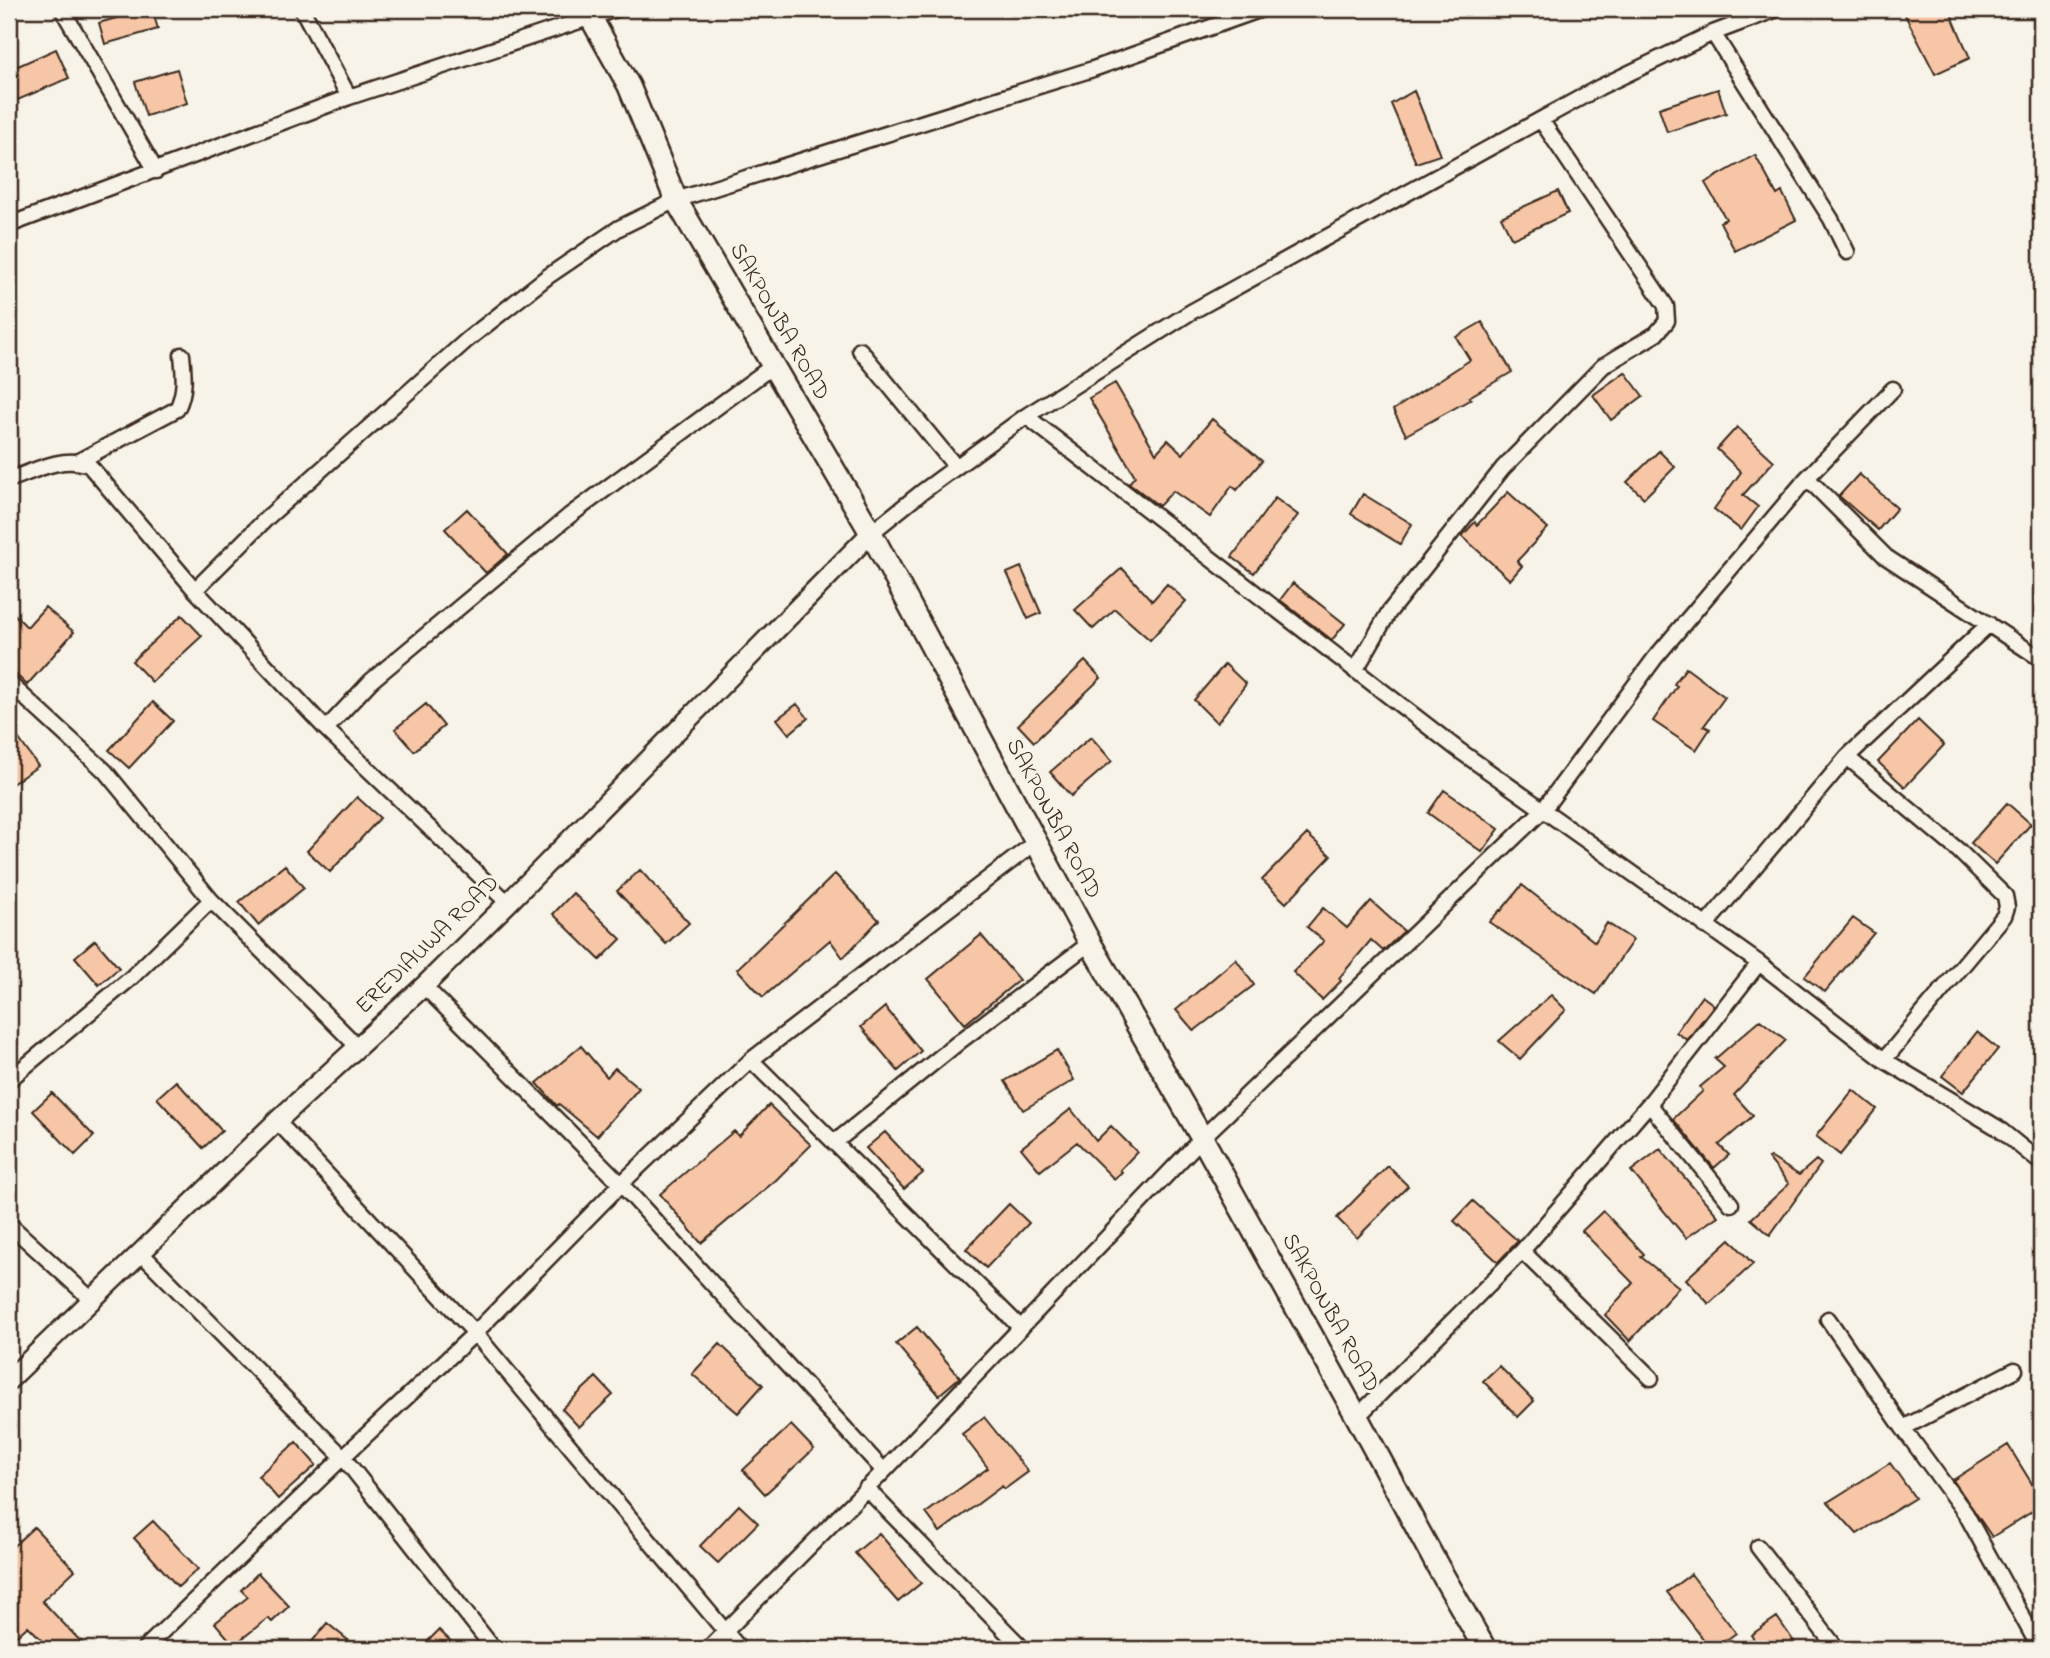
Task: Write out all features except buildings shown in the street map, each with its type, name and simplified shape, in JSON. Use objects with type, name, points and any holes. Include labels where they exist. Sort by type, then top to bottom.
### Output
[{"type":"main road","name":"SAKPONBA ROAD","points":[[588,13],[629,86],[676,200],[871,533],[1090,943],[1202,1138],[1485,1649]]},
{"type":"street","points":[[62,9],[156,171]]},
{"type":"street","points":[[302,9],[349,96]]},
{"type":"street","points":[[9,225],[349,96],[588,13],[616,9]]},
{"type":"street","points":[[195,590],[268,517],[467,341],[547,277],[619,228],[676,200],[1093,69],[1262,9]]},
{"type":"street","points":[[871,533],[1026,416],[1191,312],[1600,87],[1713,33],[1777,9]]},
{"type":"street","points":[[1713,33],[1831,219],[1847,252]]},
{"type":"street","points":[[1355,671],[1389,611],[1503,468],[1603,366],[1656,334],[1667,321],[1666,306],[1541,120]]},
{"type":"street","points":[[860,349],[957,467]]},
{"type":"street","points":[[79,461],[177,409],[183,397],[185,382],[182,355]]},
{"type":"street","points":[[326,729],[371,681],[569,516],[774,365]]},
{"type":"street","points":[[708,1649],[884,1471],[1202,1138],[1543,810],[1655,658],[1807,478],[1893,389]]},
{"type":"street","points":[[1026,416],[1355,671],[1543,810],[1759,963],[1884,1060],[1998,1128],[2041,1163]]},
{"type":"street","points":[[9,480],[64,461],[79,461],[89,465],[195,590],[326,729],[508,903]]},
{"type":"street","points":[[1807,478],[1886,557],[2041,659]]},
{"type":"street","name":"EREDIAUWA ROAD","points":[[9,1380],[277,1121],[424,986],[871,533]]},
{"type":"street","points":[[1705,926],[1847,757],[1989,624]]},
{"type":"street","points":[[9,682],[105,771],[211,900],[358,1047]]},
{"type":"street","points":[[1847,757],[1959,851],[2005,896],[2007,907],[2004,916],[1884,1060]]},
{"type":"street","points":[[144,1649],[475,1333],[621,1184],[751,1060],[1036,842]]},
{"type":"street","points":[[9,1080],[131,978],[211,900]]},
{"type":"street","points":[[834,1143],[959,1042],[1090,943]]},
{"type":"street","points":[[1357,1417],[1522,1251],[1648,1104],[1759,963]]},
{"type":"street","points":[[424,986],[621,1184],[884,1471]]},
{"type":"street","points":[[751,1060],[1021,1328]]},
{"type":"street","points":[[1648,1104],[1731,1204]]},
{"type":"street","points":[[277,1121],[475,1333],[740,1649]]},
{"type":"street","points":[[9,1224],[92,1300]]},
{"type":"street","points":[[1522,1251],[1651,1378]]},
{"type":"street","points":[[141,1252],[343,1457],[494,1649]]},
{"type":"street","points":[[1828,1319],[1966,1514],[2039,1649]]},
{"type":"street","points":[[1903,1428],[2015,1370]]},
{"type":"street","points":[[866,1488],[1023,1649]]},
{"type":"street","points":[[1758,1547],[1837,1649]]}]
